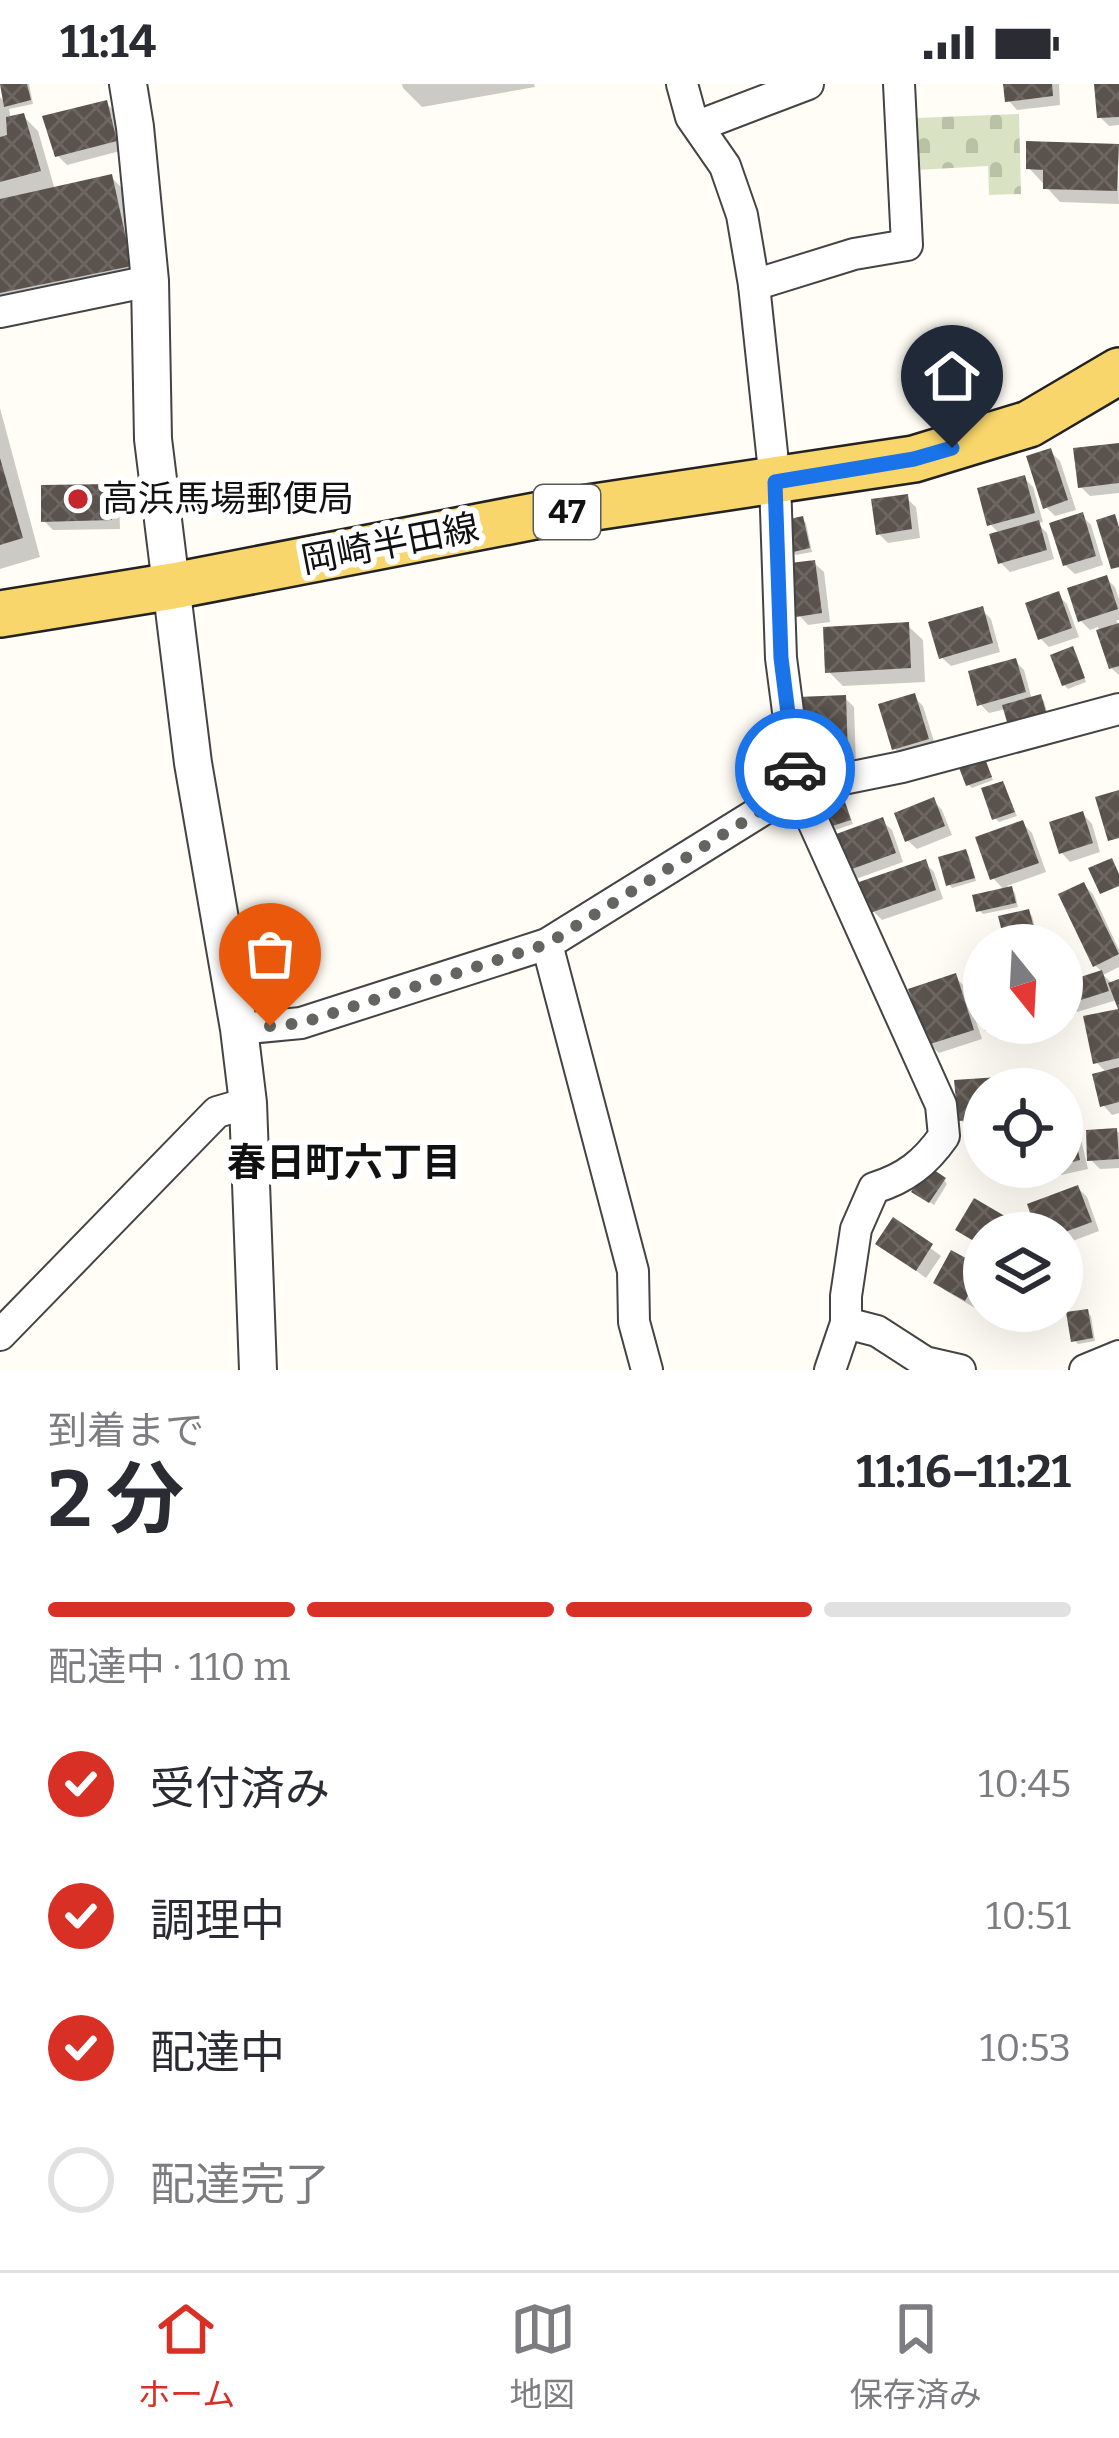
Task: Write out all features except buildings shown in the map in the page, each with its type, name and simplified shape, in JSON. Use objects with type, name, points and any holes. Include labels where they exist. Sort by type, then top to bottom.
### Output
[{"type":"main road","name":"岡崎半田線","points":[[0,614],[536,516],[914,459],[1029,424],[1119,371]]},
{"type":"street","points":[[128,84],[150,281],[153,439],[193,763],[248,1103],[258,1370]]},
{"type":"street","points":[[682,84],[691,117],[725,166],[742,215],[754,285],[775,482],[781,658],[798,788],[941,1105],[944,1136],[926,1160],[897,1181],[874,1188],[865,1208],[856,1229],[846,1323],[827,1369]]},
{"type":"street","points":[[698,126],[808,84]]},
{"type":"street","points":[[754,285],[854,254],[908,245],[899,84]]},
{"type":"street","points":[[0,312],[150,281]]},
{"type":"street","points":[[239,1029],[302,1023],[547,944],[798,788],[902,767],[1119,709]]},
{"type":"street","points":[[547,944],[633,1271],[634,1322],[647,1370]]},
{"type":"street","points":[[0,1335],[218,1112],[248,1103]]},
{"type":"street","points":[[846,1323],[878,1331],[925,1362],[960,1370]]},
{"type":"street","points":[[1085,1370],[1119,1356]]},
{"type":"green space","points":[[1019,114],[1021,194],[989,195],[988,166],[917,170],[915,118]]},
{"type":"way so far","points":[[270,1026],[302,1023],[547,944],[798,788],[795,769]]},
{"type":"place","name":"高浜馬場郵便局","points":[[78,499]]},
{"type":"district","name":"春日町六丁目","points":[[344,1163]]},
{"type":"route","points":[[795,769],[781,658],[775,482],[914,459],[952,448]]}]
